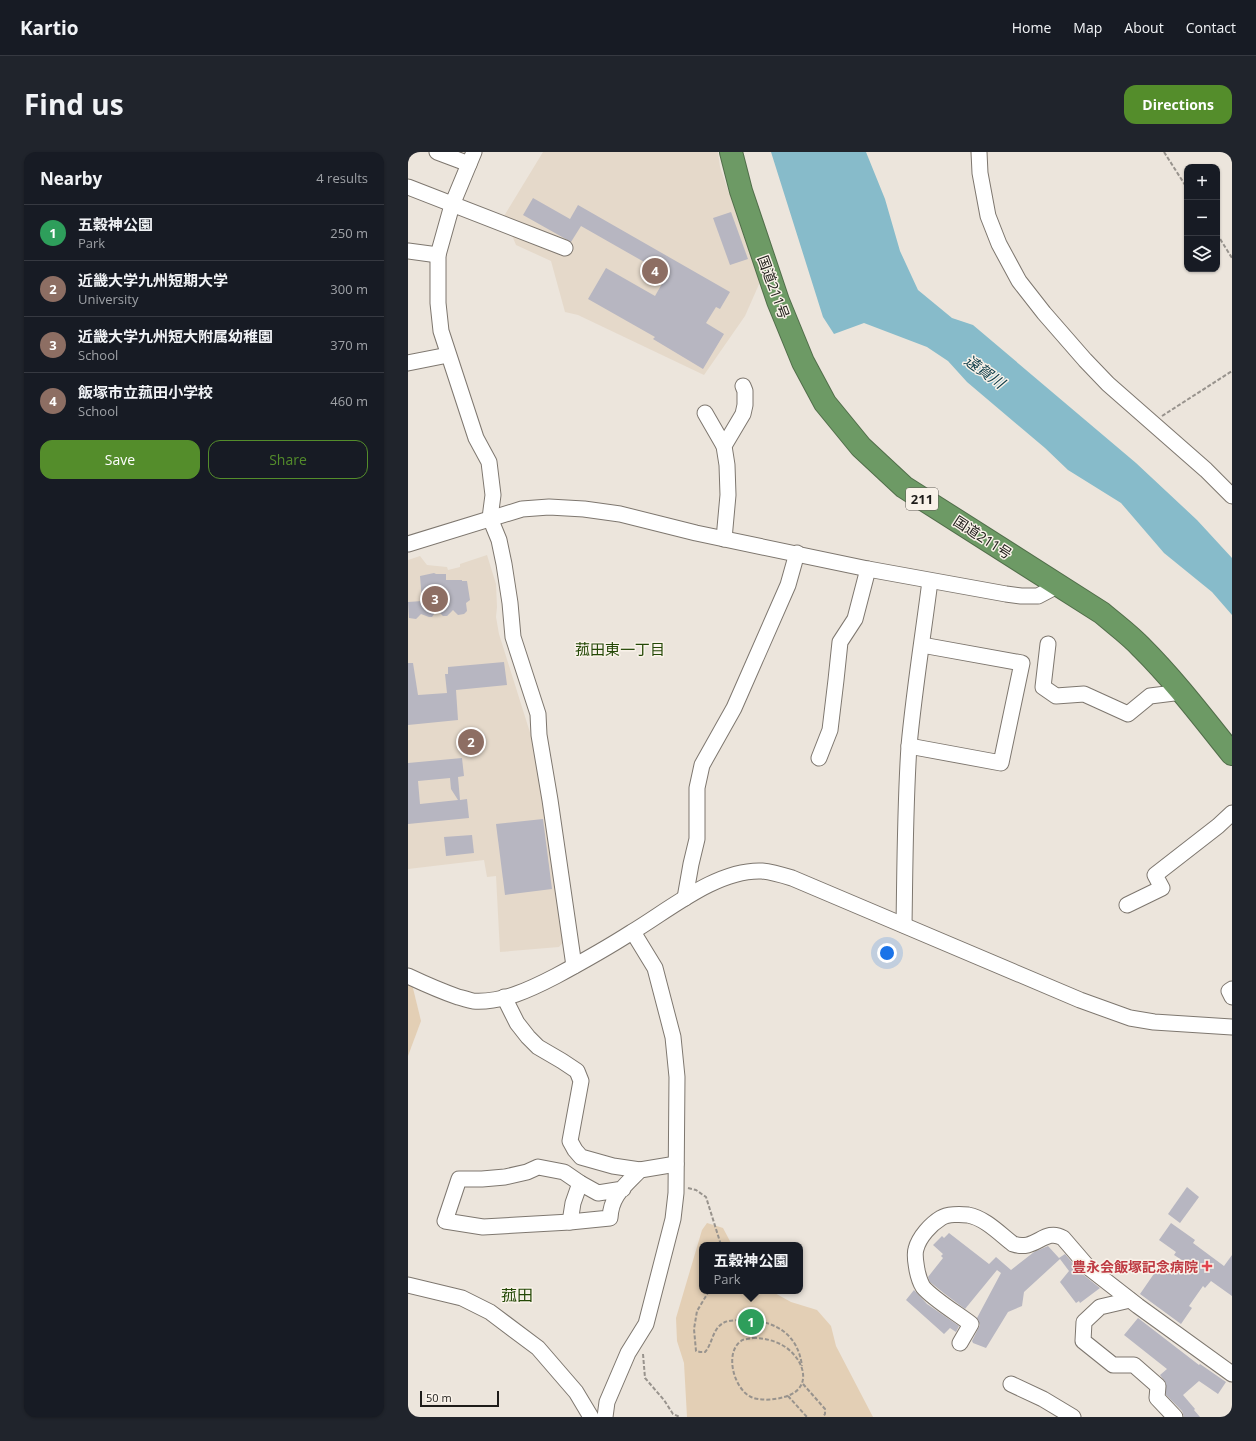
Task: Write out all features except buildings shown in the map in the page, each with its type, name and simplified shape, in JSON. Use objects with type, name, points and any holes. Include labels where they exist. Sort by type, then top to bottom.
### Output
[{"type":"highway","name":"国道211号","points":[[731,152],[741,191],[778,301],[803,362],[825,402],[861,447],[904,487],[1102,614],[1123,630],[1142,648],[1182,692],[1232,754]]},
{"type":"street","points":[[437,152],[472,158],[452,205],[438,255],[438,303],[440,324],[448,355],[476,438],[489,462],[493,494],[490,518],[499,540],[504,564],[510,602],[513,637],[538,714],[539,735],[574,966]]},
{"type":"street","points":[[978,152],[980,173],[988,216],[999,244],[1019,281],[1044,314],[1108,384],[1153,422],[1206,470],[1232,496]]},
{"type":"street","points":[[408,187],[565,248]]},
{"type":"street","points":[[408,251],[438,255]]},
{"type":"street","points":[[408,363],[448,355]]},
{"type":"street","points":[[724,446],[743,414],[745,405],[745,391],[743,386]]},
{"type":"street","points":[[705,413],[724,446],[727,465],[728,494],[724,539]]},
{"type":"street","points":[[408,544],[522,509],[549,507],[584,509],[620,514],[724,539],[868,569],[1021,596],[1038,596],[1057,586]]},
{"type":"street","points":[[685,898],[697,839],[697,788],[702,765],[734,708],[788,585],[797,553]]},
{"type":"street","points":[[819,758],[830,730],[840,642],[855,619],[868,569]]},
{"type":"street","points":[[904,925],[906,805],[909,746],[930,581]]},
{"type":"street","points":[[1048,644],[1043,687],[1056,696],[1084,694],[1128,714],[1150,696],[1182,692]]},
{"type":"street","points":[[909,746],[1001,763],[1022,663],[922,645]]},
{"type":"street","points":[[1127,905],[1162,888],[1155,875],[1218,826],[1232,813]]},
{"type":"street","points":[[408,976],[433,988],[472,1001],[485,1001],[522,992],[537,986],[574,966],[633,932],[685,898],[721,879],[761,871],[776,873],[792,878],[959,950],[1080,1000],[1130,1018],[1154,1022],[1232,1027]]},
{"type":"street","points":[[605,1417],[607,1402],[628,1353],[646,1324],[673,1219],[676,1186],[677,1083],[673,1036],[655,968],[633,932]]},
{"type":"street","points":[[1232,989],[1229,991],[1232,997]]},
{"type":"street","points":[[504,997],[517,1023],[528,1037],[538,1047],[577,1071],[581,1081],[570,1141],[581,1157],[614,1166],[640,1170],[676,1164]]},
{"type":"street","points":[[623,1189],[598,1193],[564,1172],[538,1167],[527,1172],[505,1177],[459,1179],[445,1221],[483,1227],[610,1218],[614,1198],[623,1189],[640,1170]]},
{"type":"street","points":[[570,1222],[573,1203],[580,1183]]},
{"type":"street","points":[[960,1343],[971,1324],[922,1286],[916,1263],[916,1249],[921,1238],[932,1225],[941,1218],[955,1215],[967,1215],[979,1218],[1013,1244],[1020,1246],[1028,1246],[1052,1234],[1058,1235],[1063,1238],[1088,1267],[1130,1300],[1232,1374]]},
{"type":"street","points":[[408,1285],[462,1298],[490,1312],[538,1348],[576,1392],[591,1417]]},
{"type":"street","points":[[1130,1300],[1100,1307],[1084,1322],[1083,1340],[1113,1365],[1134,1365],[1158,1386],[1156,1398],[1175,1417]]},
{"type":"street","points":[[1011,1384],[1043,1399],[1073,1417]]},
{"type":"path","points":[[1164,152],[1184,183]]},
{"type":"path","points":[[1218,236],[1232,258]]},
{"type":"path","points":[[1153,422],[1232,371]]},
{"type":"path","points":[[676,1186],[696,1190],[706,1197],[720,1242]]},
{"type":"path","points":[[707,1294],[697,1311],[694,1329],[696,1351],[705,1352],[716,1329],[725,1322],[737,1320],[761,1322],[775,1326],[787,1333],[796,1344],[801,1354],[803,1384],[825,1409],[825,1414],[823,1417]]},
{"type":"path","points":[[803,1367],[791,1351],[773,1340],[752,1338],[741,1340],[734,1349],[732,1361],[734,1376],[741,1389],[750,1397],[760,1400],[778,1399],[788,1396],[803,1384]]},
{"type":"path","points":[[642,1351],[645,1378],[664,1400],[673,1414],[680,1417]]},
{"type":"path","points":[[788,1396],[807,1417]]},
{"type":"shaded area","points":[[543,152],[718,152],[720,167],[760,282],[745,316],[704,375],[578,315],[565,312],[551,261],[516,245],[504,216]]},
{"type":"shaded area","points":[[487,555],[496,584],[496,617],[499,634],[538,758],[564,941],[559,947],[500,952],[496,876],[487,877],[484,860],[408,869],[408,560],[420,556],[427,565],[447,567],[448,570],[460,567],[460,564]]},
{"type":"shaded area","points":[[408,982],[412,984],[421,1021],[408,1056]]},
{"type":"shaded area","points":[[707,1223],[723,1228],[730,1242],[699,1242],[699,1294],[776,1294],[791,1302],[817,1310],[831,1326],[836,1346],[873,1417],[687,1417],[684,1363],[677,1341],[676,1318],[702,1230]]},
{"type":"water","name":"遠賀川","points":[[771,152],[866,152],[885,199],[900,251],[918,290],[952,318],[973,325],[1136,463],[1197,520],[1232,558],[1232,615],[1212,592],[1164,553],[1121,503],[1068,470],[1045,448],[967,382],[948,361],[927,347],[864,323],[834,334],[823,317]]},
{"type":"place","name":"飯塚市立菰田小学校","points":[[655,271]]},
{"type":"place","name":"近畿大学九州短大附属幼稚園","points":[[435,599]]},
{"type":"place","name":"近畿大学九州短期大学","points":[[471,742]]},
{"type":"place","name":"豊永会飯塚記念病院","points":[[1207,1266]]},
{"type":"place","name":"五穀神公園","points":[[751,1322]]},
{"type":"district","name":"菰田東一丁目","points":[[620,649]]},
{"type":"district","name":"菰田","points":[[517,1295]]}]
